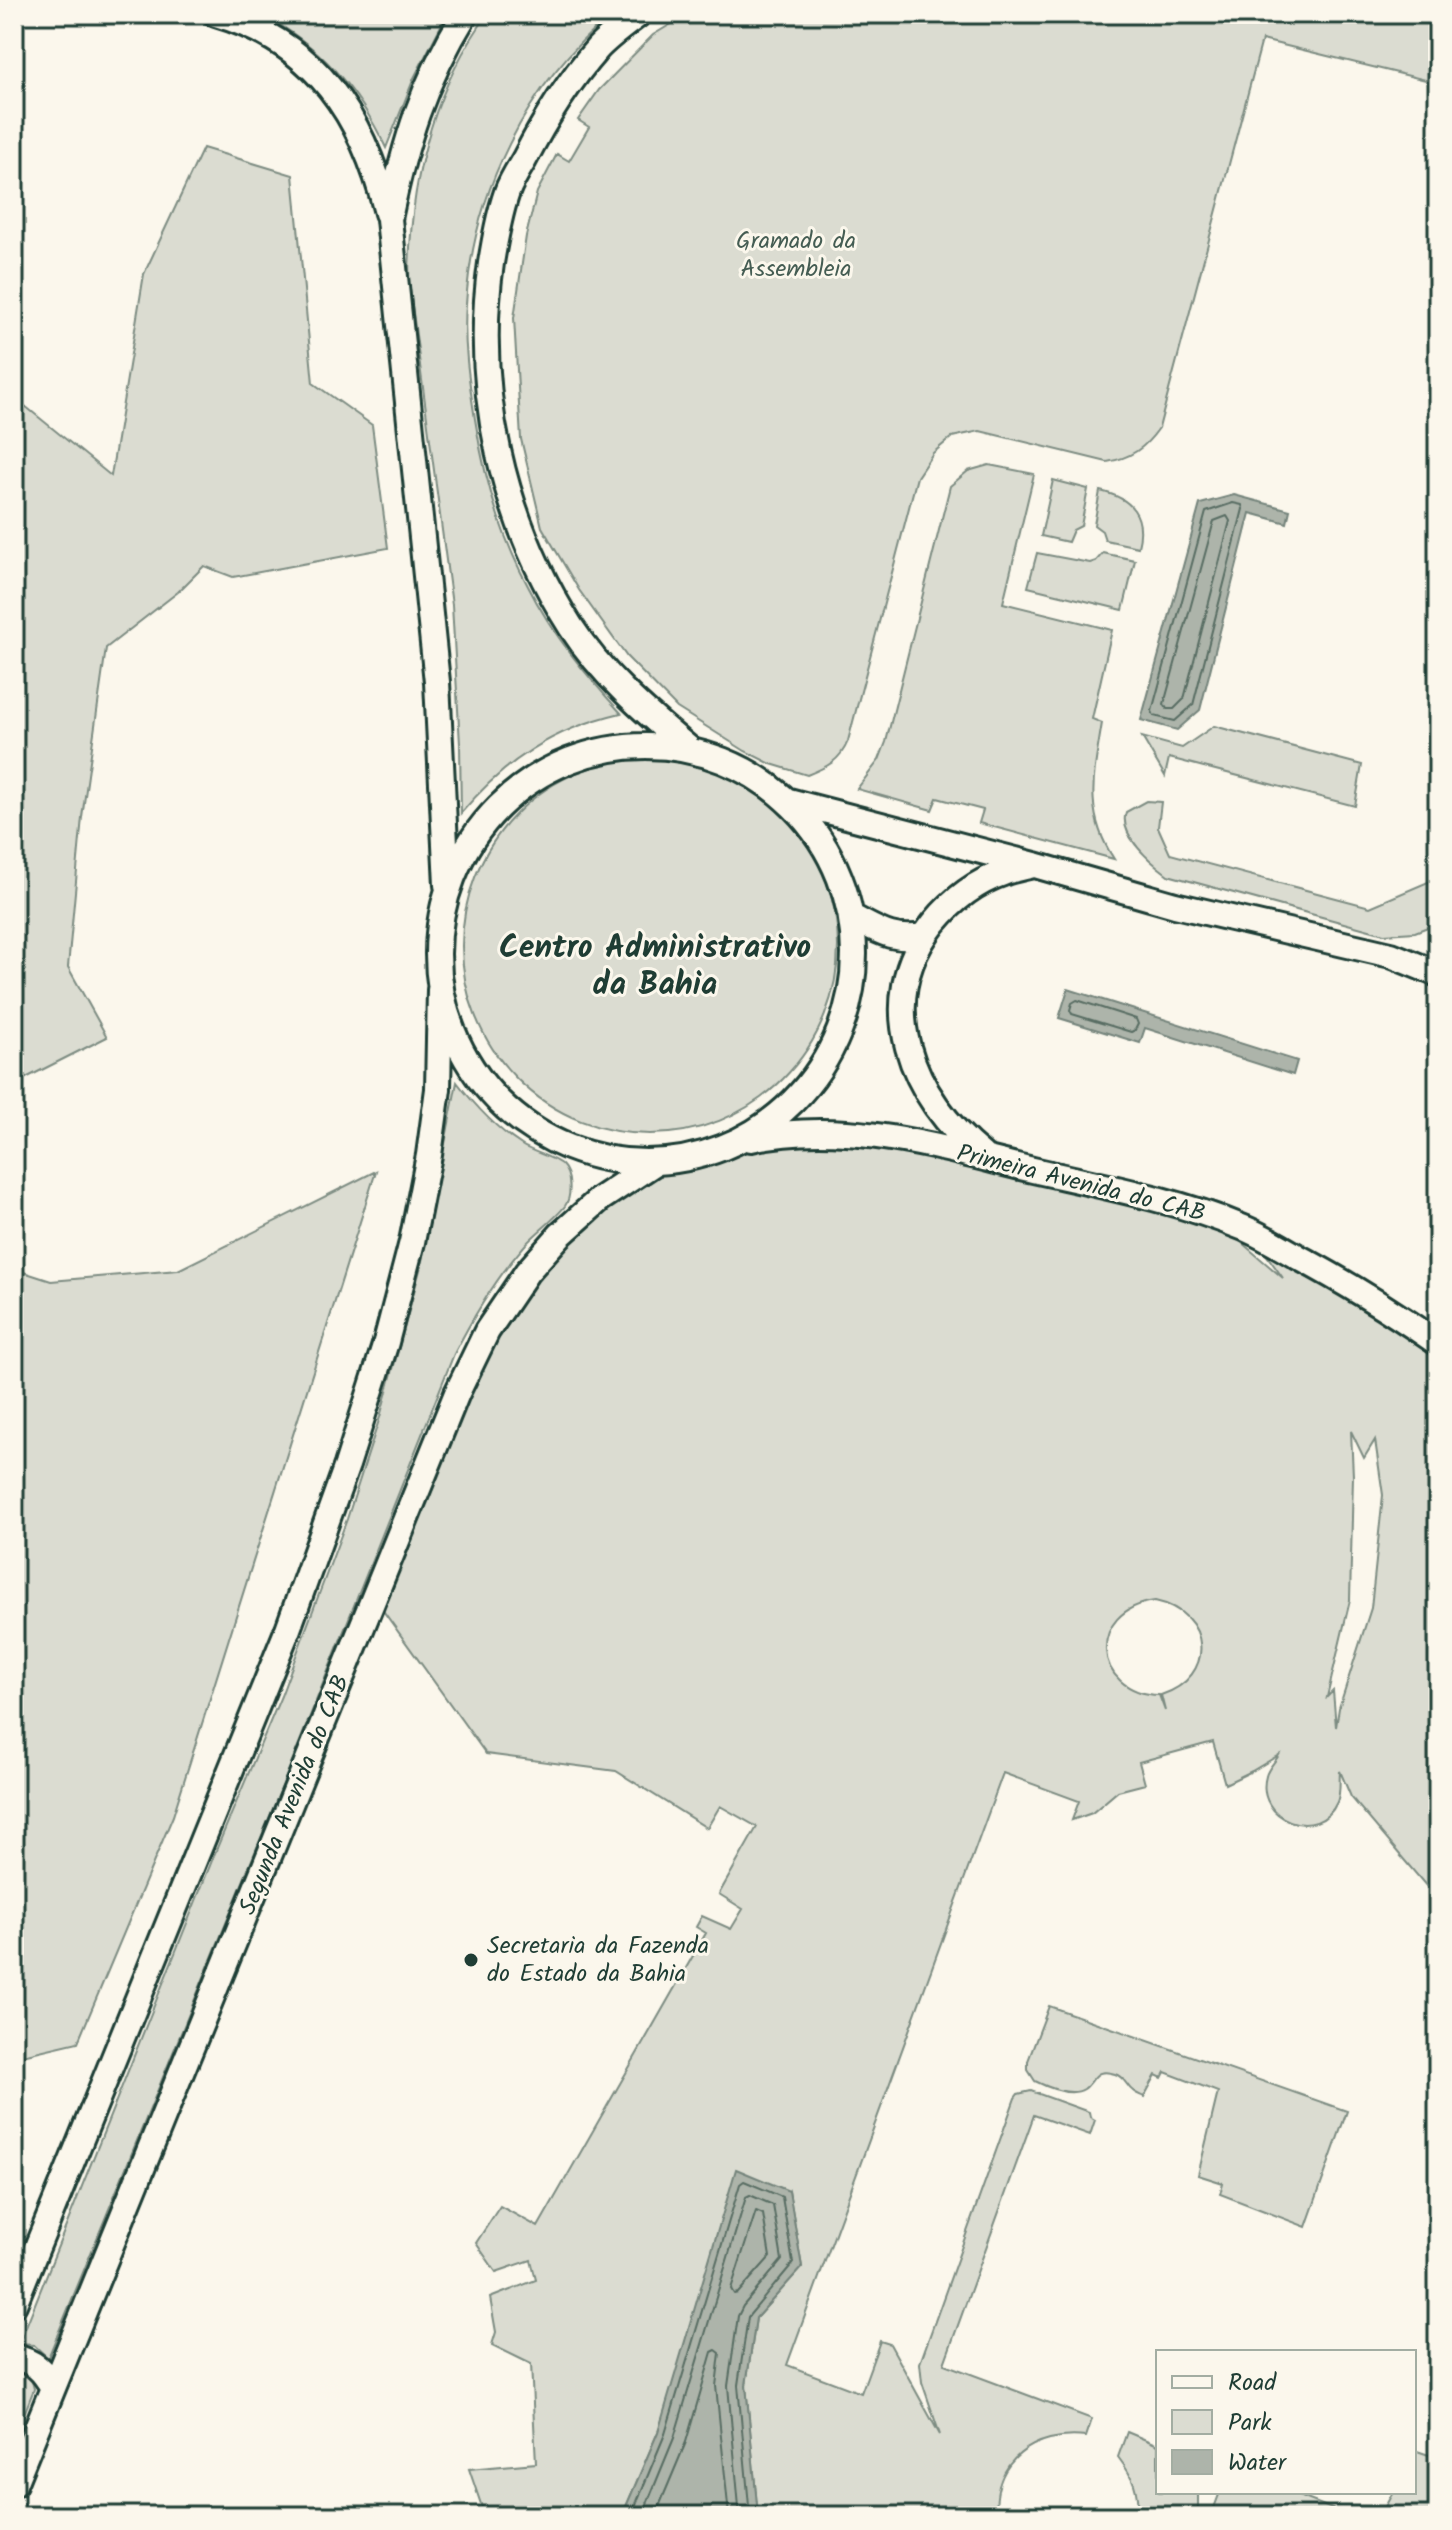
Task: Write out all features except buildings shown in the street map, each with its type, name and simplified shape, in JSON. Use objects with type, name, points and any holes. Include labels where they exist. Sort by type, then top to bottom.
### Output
[{"type":"main road","points":[[14,2304],[284,1640],[347,1465],[390,1328],[412,1242],[438,1089],[440,990],[437,939],[447,888],[437,682],[389,219],[374,165],[361,133],[327,84],[303,60],[274,39],[242,22],[216,14]]},
{"type":"main road","points":[[389,219],[399,167],[418,104],[465,14]]},
{"type":"main road","points":[[639,14],[599,47],[567,88],[508,190],[496,230],[485,303],[485,367],[495,432],[511,502],[535,562],[572,628],[626,695],[688,748]]},
{"type":"main road","points":[[440,990],[461,1049],[481,1081],[516,1116],[558,1143],[606,1158],[656,1162],[700,1156],[741,1141],[795,1102],[834,1047],[854,983],[852,917],[830,854],[789,801],[734,764],[688,748],[627,745],[568,759],[515,789],[474,834],[447,888]]},
{"type":"main road","points":[[789,801],[1175,905],[1391,955],[1438,974]]},
{"type":"main road","points":[[987,1159],[961,1138],[919,1078],[907,1046],[901,1006],[909,970],[924,936],[945,910],[972,888],[1002,873],[1035,865]]},
{"type":"main road","points":[[852,917],[895,938],[924,936]]},
{"type":"main road","name":"Primeira Avenida do CAB","points":[[741,1141],[785,1132],[845,1132],[902,1140],[1129,1191],[1248,1229],[1353,1286],[1438,1343]]},
{"type":"main road","name":"Segunda Avenida do CAB","points":[[14,2484],[475,1355],[487,1331],[527,1272],[560,1235],[600,1199],[656,1162]]},
{"type":"main road","points":[[14,2357],[40,2367],[53,2388]]},
{"type":"green space","points":[[261,14],[447,14],[414,78],[386,148],[363,106],[335,70],[301,40]]},
{"type":"green space","points":[[488,14],[612,14],[581,42],[554,73],[509,144],[480,222],[471,263],[465,333],[483,462],[509,546],[537,604],[558,637],[621,713],[574,728],[532,749],[495,777],[461,813],[452,605],[409,283],[410,247],[419,177],[438,109],[451,76]]},
{"type":"green space","name":"Gramado da Assembleia","points":[[688,14],[1438,14],[1438,83],[1262,40],[1159,428],[1137,451],[1107,462],[980,431],[952,437],[933,453],[917,477],[848,741],[832,762],[807,775],[771,764],[745,751],[677,708],[627,657],[579,590],[542,527],[521,439],[514,318],[526,236],[537,192],[557,154],[569,161],[589,127],[578,120],[599,90],[653,35]]},
{"type":"green space","points":[[203,148],[293,175],[313,383],[372,425],[388,548],[233,577],[204,566],[178,592],[106,648],[82,817],[68,967],[107,1037],[14,1084],[14,397],[111,476],[144,274]]},
{"type":"green space","points":[[989,465],[1034,474],[1003,603],[1112,630],[1092,719],[1102,723],[1094,776],[1094,809],[1104,842],[1114,859],[979,823],[983,810],[937,798],[932,810],[857,789],[879,760],[886,742],[950,486],[968,471]]},
{"type":"green space","points":[[1053,480],[1088,489],[1081,526],[1073,530],[1068,542],[1041,536]]},
{"type":"green space","points":[[1100,491],[1121,498],[1134,510],[1140,526],[1138,547],[1105,540],[1102,531],[1094,525]]},
{"type":"green space","points":[[1037,553],[1090,563],[1103,553],[1135,560],[1123,610],[1028,587]]},
{"type":"green space","points":[[1214,726],[1362,765],[1355,806],[1169,758],[1165,776],[1142,737],[1182,748]]},
{"type":"green space","points":[[632,758],[668,758],[705,766],[739,780],[770,800],[796,826],[816,857],[830,891],[838,928],[835,983],[824,1018],[807,1051],[770,1092],[739,1112],[705,1126],[668,1134],[632,1134],[595,1126],[561,1112],[530,1092],[504,1066],[484,1035],[470,1001],[462,964],[462,928],[470,891],[484,857],[504,826],[530,800],[561,780],[595,766]]},
{"type":"green space","points":[[1146,801],[1161,802],[1158,827],[1170,854],[1370,907],[1428,882],[1438,885],[1438,923],[1415,932],[1384,934],[1168,875],[1138,848],[1127,830],[1126,812]]},
{"type":"green space","points":[[457,1082],[479,1109],[504,1132],[523,1146],[562,1165],[569,1179],[567,1202],[504,1270],[454,1354],[283,1784],[48,2358],[34,2345],[19,2344],[281,1696],[347,1519],[380,1417],[421,1266]]},
{"type":"green space","points":[[785,1132],[1129,1191],[1234,1236],[1283,1278],[1248,1229],[1438,1343],[1438,1372],[1431,1374],[1438,1376],[1438,1900],[1351,1797],[1340,1771],[1337,1802],[1328,1815],[1317,1822],[1303,1824],[1278,1815],[1265,1791],[1266,1776],[1279,1755],[1225,1784],[1213,1742],[1139,1762],[1145,1784],[1118,1791],[1092,1813],[1072,1820],[1079,1801],[1003,1773],[787,2365],[861,2393],[880,2341],[890,2344],[940,2435],[922,2382],[920,2363],[1015,2098],[1018,2094],[1031,2091],[1089,2112],[1095,2120],[1090,2135],[1034,2115],[944,2364],[1092,2419],[1086,2437],[1050,2439],[1020,2454],[1001,2480],[997,2516],[764,2516],[757,2506],[746,2385],[756,2318],[802,2267],[789,2191],[658,2432],[622,2516],[485,2516],[469,2469],[536,2463],[531,2364],[492,2345],[496,2332],[490,2298],[536,2280],[531,2260],[496,2272],[476,2243],[500,2206],[538,2227],[706,1933],[696,1927],[702,1916],[731,1929],[743,1909],[719,1894],[757,1827],[720,1806],[707,1828],[616,1771],[486,1754],[374,1598],[457,1393],[527,1272],[656,1162],[700,1156],[741,1141]],"holes":[[[1351,1431],[1364,1458],[1375,1440],[1383,1495],[1371,1608],[1339,1708],[1336,1727],[1333,1691],[1327,1697],[1350,1600]],[[1155,1601],[1174,1608],[1188,1618],[1197,1631],[1200,1646],[1199,1661],[1192,1674],[1179,1686],[1161,1695],[1165,1711],[1159,1695],[1137,1691],[1120,1681],[1110,1667],[1106,1651],[1108,1634],[1117,1619],[1133,1608]]]},
{"type":"green space","points":[[376,1171],[173,1816],[78,2042],[14,2057],[14,1269],[51,1281],[178,1270]]},
{"type":"green space","points":[[1049,2006],[1347,2111],[1306,2227],[1220,2194],[1223,2183],[1198,2175],[1218,2092],[1165,2072],[1162,2078],[1156,2075],[1144,2097],[1134,2092],[1121,2077],[1108,2072],[1096,2076],[1084,2089],[1073,2092],[1035,2081],[1028,2070],[1028,2061]]},
{"type":"green space","points":[[14,2371],[28,2376],[34,2389],[14,2439]]},
{"type":"green space","points":[[1127,2432],[1156,2444],[1156,2494],[1198,2494],[1198,2516],[1138,2516],[1134,2484],[1118,2457]]},
{"type":"green space","points":[[1416,2451],[1438,2458],[1438,2516],[1369,2516],[1385,2507],[1392,2494],[1416,2494]]},
{"type":"green space","points":[[1219,2494],[1294,2494],[1350,2516],[1211,2516]]},
{"type":"water","points":[[1234,495],[1290,510],[1287,523],[1250,513],[1200,710],[1177,730],[1141,720],[1200,504]]},
{"type":"water","points":[[1068,989],[1297,1061],[1293,1075],[1145,1028],[1140,1043],[1059,1018]]},
{"type":"water","points":[[736,2169],[789,2191],[802,2267],[756,2318],[746,2385],[757,2505],[764,2516],[622,2516],[658,2432]]},
{"type":"place","name":"Secretaria da Fazenda do Estado da Bahia","points":[[471,1960]]},
{"type":"district","name":"Centro Administrativo da Bahia","points":[[655,966]]}]
